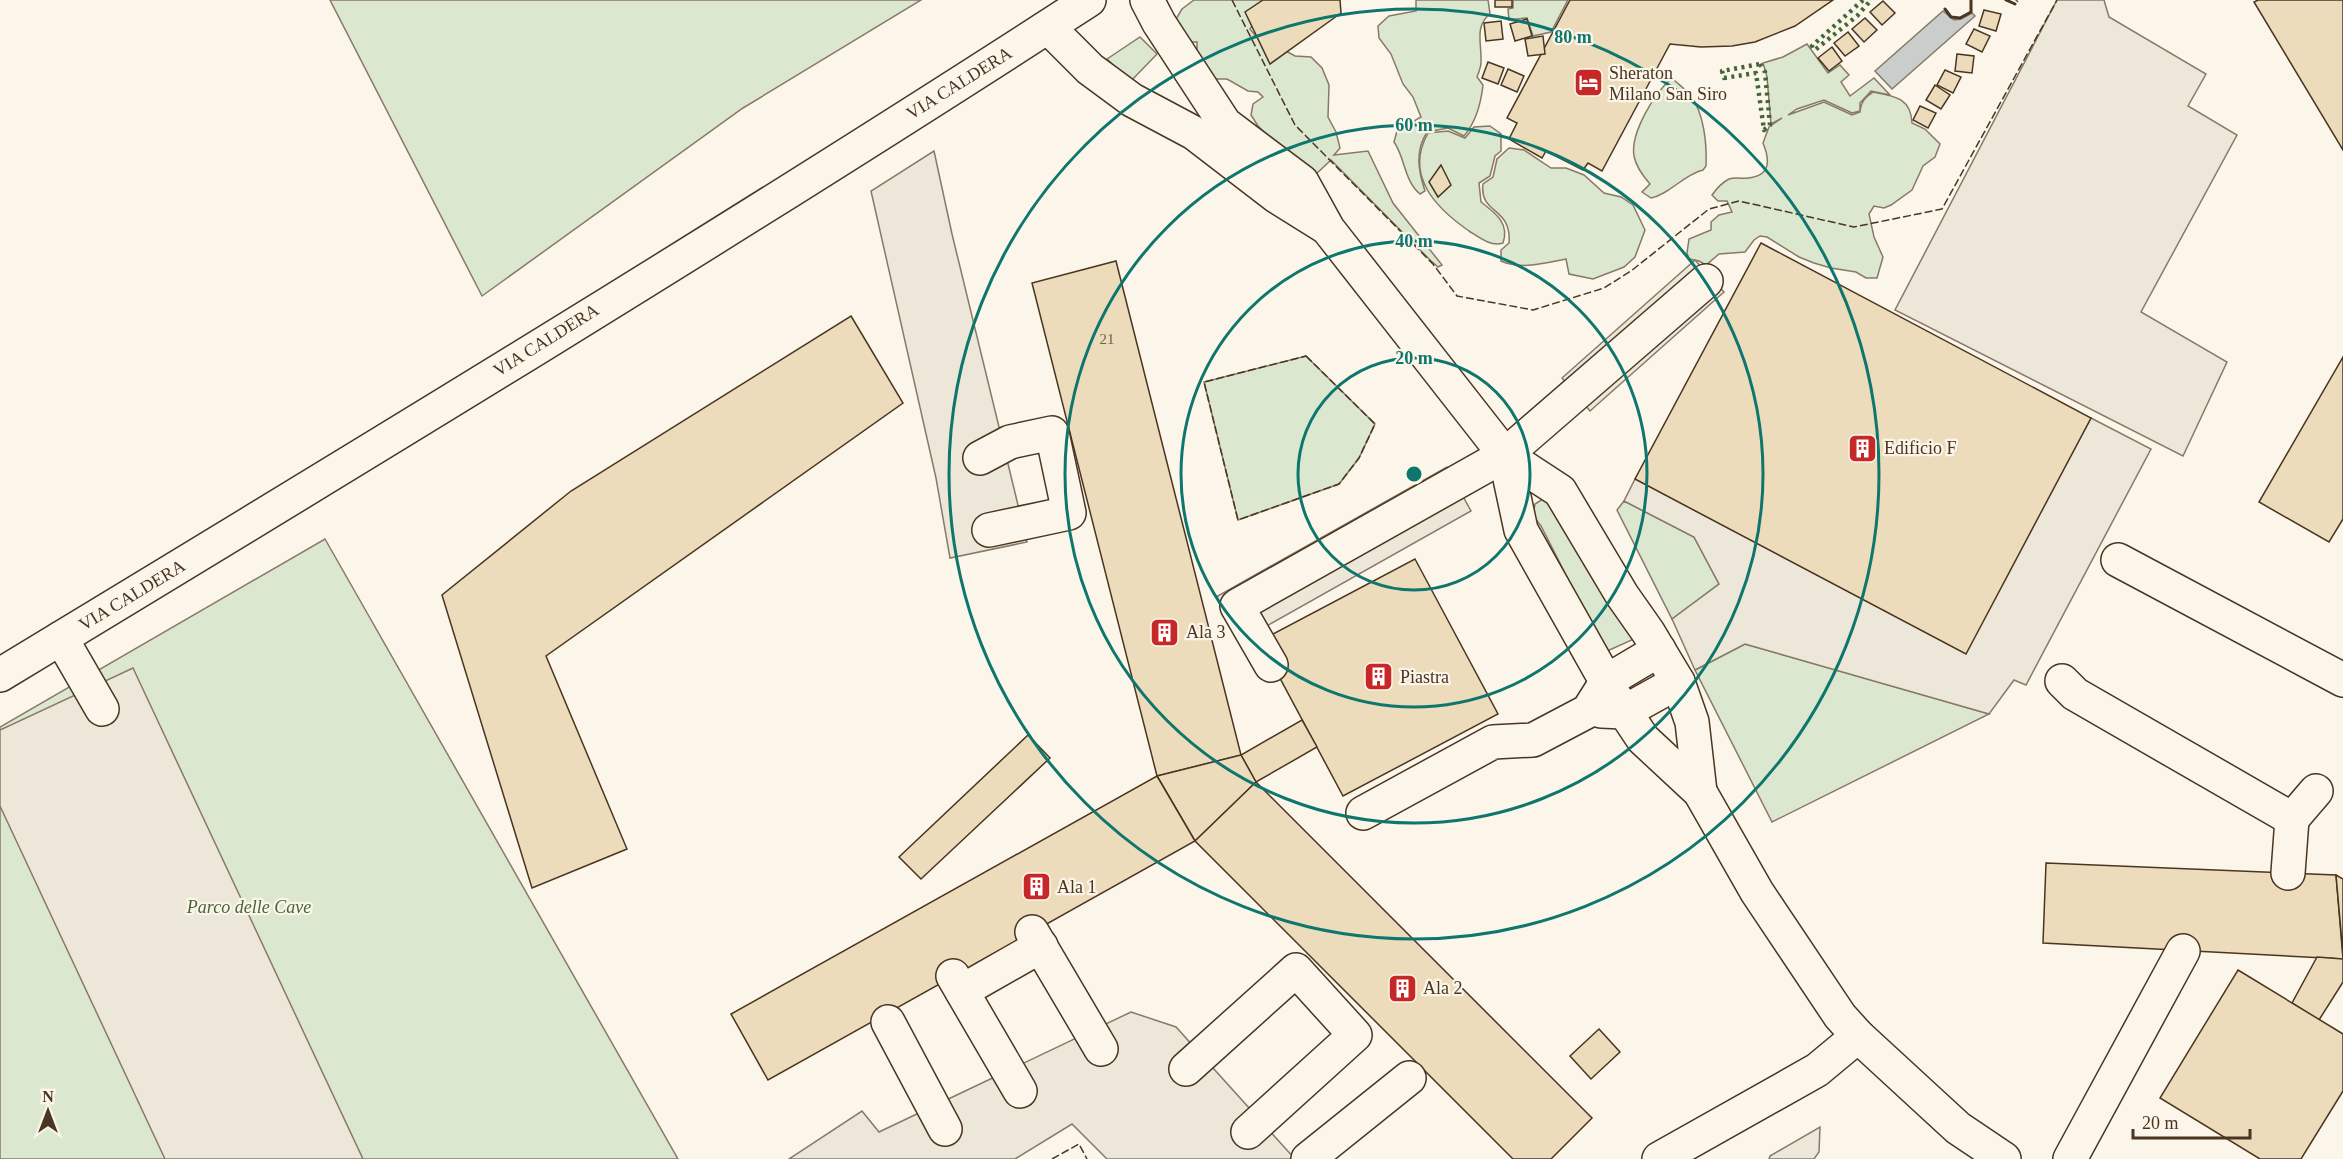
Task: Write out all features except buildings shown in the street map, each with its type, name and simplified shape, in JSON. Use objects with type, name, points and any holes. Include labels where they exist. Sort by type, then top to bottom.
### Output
[{"type":"street","name":"VIA CALDERA","points":[[0,675],[255,522],[1089,0]]},
{"type":"street","points":[[1147,0],[1159,23],[1225,124],[1302,182],[1328,229],[1505,454],[1560,491],[1622,596],[1678,682],[1692,722],[1700,792]]},
{"type":"street","points":[[1048,27],[1090,69],[1124,94],[1194,133],[1276,196],[1328,229]]},
{"type":"street","points":[[1271,665],[1237,606],[1505,454],[1706,281]]},
{"type":"street","points":[[980,458],[1010,442],[1061,431],[1079,511],[989,530]]},
{"type":"street","points":[[1505,454],[1521,530],[1624,712],[1643,739],[1700,792],[1757,892],[1840,1016],[1858,1036],[1958,1128],[2004,1159]]},
{"type":"street","points":[[2118,560],[2343,680]]},
{"type":"street","points":[[61,638],[102,709]]},
{"type":"street","points":[[1588,711],[1607,681],[1659,650]]},
{"type":"street","points":[[2062,681],[2075,694],[2292,819]]},
{"type":"street","points":[[1364,813],[1493,742],[1533,740],[1588,711],[1624,712],[1678,682]]},
{"type":"street","points":[[2288,873],[2292,819],[2316,791]]},
{"type":"street","points":[[1020,1091],[958,984],[1036,939],[1101,1049]]},
{"type":"street","points":[[2070,1159],[2183,951]]},
{"type":"street","points":[[1186,1069],[1303,963],[1364,1027],[1248,1132]]},
{"type":"street","points":[[888,1022],[945,1129]]},
{"type":"street","points":[[1659,1159],[1817,1070],[1858,1036]]},
{"type":"street","points":[[1308,1159],[1409,1078]]},
{"type":"green space","points":[[330,0],[921,0],[743,108],[482,296]]},
{"type":"green space","points":[[1194,0],[1271,0],[1250,29],[1264,46],[1275,45],[1295,56],[1311,57],[1322,68],[1329,85],[1328,117],[1336,132],[1340,148],[1334,155],[1368,151],[1393,203],[1442,265],[1438,267],[1430,260],[1331,160],[1315,175],[1289,157],[1258,126],[1251,115],[1253,104],[1263,97],[1258,92],[1248,91],[1227,79],[1209,79],[1197,64],[1197,42],[1189,42],[1179,30],[1176,19],[1182,9]]},
{"type":"green space","points":[[1416,0],[1488,0],[1490,14],[1480,30],[1481,64],[1477,77],[1483,85],[1475,118],[1464,136],[1448,128],[1427,132],[1419,153],[1419,168],[1425,191],[1420,194],[1408,176],[1394,142],[1397,131],[1421,117],[1413,97],[1403,84],[1391,54],[1379,38],[1378,26],[1389,16],[1416,11]]},
{"type":"green space","points":[[1513,0],[1568,0],[1551,32],[1533,36],[1527,18],[1509,20],[1508,9],[1513,8]]},
{"type":"green space","points":[[1140,37],[1157,54],[1130,82],[1107,59]]},
{"type":"green space","points":[[1807,44],[1828,73],[1840,65],[1849,75],[1841,82],[1850,96],[1874,78],[1890,95],[1882,93],[1905,103],[1909,108],[1912,123],[1925,129],[1940,144],[1935,157],[1923,166],[1912,190],[1884,208],[1874,206],[1869,214],[1874,237],[1883,257],[1877,278],[1866,278],[1856,272],[1814,263],[1799,257],[1767,237],[1760,236],[1745,252],[1719,254],[1706,265],[1689,259],[1687,253],[1689,239],[1711,230],[1711,222],[1719,215],[1732,212],[1727,201],[1718,201],[1712,195],[1717,188],[1729,179],[1756,177],[1765,171],[1767,155],[1763,143],[1769,127],[1782,118],[1771,124],[1767,77],[1763,63],[1783,57]],"holes":[[[1871,91],[1880,93],[1873,92],[1862,103],[1860,112],[1852,115],[1824,102],[1788,115],[1797,109],[1824,100],[1852,113],[1860,111],[1860,103]]]},
{"type":"green space","points":[[1672,78],[1690,95],[1699,110],[1705,138],[1706,166],[1664,193],[1651,198],[1642,192],[1650,184],[1636,164],[1634,147],[1640,125],[1651,103]]},
{"type":"green space","points":[[1490,126],[1501,134],[1501,151],[1495,156],[1490,176],[1479,183],[1481,202],[1503,224],[1505,236],[1503,243],[1499,244],[1481,239],[1445,212],[1427,190],[1420,163],[1428,133],[1448,131],[1465,138],[1474,127]]},
{"type":"green space","points":[[1509,148],[1524,150],[1551,168],[1566,168],[1584,175],[1604,193],[1621,197],[1633,205],[1645,230],[1635,257],[1624,267],[1593,279],[1569,274],[1566,259],[1525,265],[1501,261],[1501,250],[1509,243],[1509,231],[1501,216],[1486,201],[1483,184],[1493,177],[1497,159]]},
{"type":"green space","points":[[1306,356],[1375,424],[1359,458],[1339,484],[1238,520],[1204,382]]},
{"type":"green space","points":[[1546,497],[1634,639],[1605,652],[1541,526],[1533,516],[1535,504]]},
{"type":"green space","points":[[1624,501],[1694,537],[1719,584],[1672,619],[1617,510]]},
{"type":"green space","name":"Parco delle Cave","points":[[325,539],[678,1159],[0,1159],[0,727]]},
{"type":"green space","points":[[1745,644],[1989,714],[1772,822],[1695,670]]},
{"type":"shaded area","points":[[2057,0],[2104,0],[2109,17],[2206,74],[2188,106],[2237,135],[2141,312],[2227,362],[2183,456],[1895,310]]},
{"type":"shaded area","points":[[1943,11],[1954,20],[1972,13],[1975,16],[1892,89],[1875,71]]},
{"type":"shaded area","points":[[934,151],[1027,542],[950,558],[936,478],[871,191]]},
{"type":"shaded area","points":[[1695,260],[1724,292],[1590,411],[1562,378]]},
{"type":"shaded area","points":[[2091,418],[2151,449],[2026,685],[2014,680],[1989,714],[1745,644],[1695,670],[1672,619],[1719,584],[1694,537],[1624,501],[1635,479],[1965,653]]},
{"type":"shaded area","points":[[1447,467],[1471,511],[1240,641],[1216,597]]},
{"type":"shaded area","points":[[133,668],[363,1159],[165,1159],[0,806],[0,730]]},
{"type":"shaded area","points":[[1131,1012],[1176,1027],[1295,1159],[1107,1159],[1072,1124],[1015,1159],[789,1159],[862,1111],[879,1132]]},
{"type":"shaded area","points":[[1820,1127],[1819,1152],[1814,1159],[1769,1159],[1770,1156]]},
{"type":"hedge","points":[[1863,0],[1812,46],[1815,50],[1857,16],[1871,0]]},
{"type":"hedge","points":[[1760,64],[1765,72],[1770,125],[1764,130],[1756,73],[1724,78],[1722,71],[1760,64]]},
{"type":"fence","points":[[1232,0],[1295,125],[1433,264],[1457,296],[1533,310],[1604,288],[1631,271],[1709,209],[1739,201],[1854,227],[1942,209],[2057,0]]},
{"type":"fence","points":[[1306,356],[1375,424],[1359,458],[1339,484],[1238,520],[1204,382],[1306,356]]},
{"type":"fence","points":[[1052,1159],[1079,1144],[1087,1159]]},
{"type":"wall","points":[[1945,9],[1951,17],[1960,18],[1971,12],[1971,0]]},
{"type":"wall","points":[[2006,0],[2015,4]]},
{"type":"place","name":"Sheraton Milano San Siro","points":[[1588,83]]},
{"type":"place","name":"Edificio F","points":[[1863,448]]},
{"type":"place","name":"Ala 3","points":[[1165,632]]},
{"type":"place","name":"Piastra","points":[[1379,677]]},
{"type":"place","name":"Ala 1","points":[[1036,887]]},
{"type":"place","name":"Ala 2","points":[[1402,988]]}]
